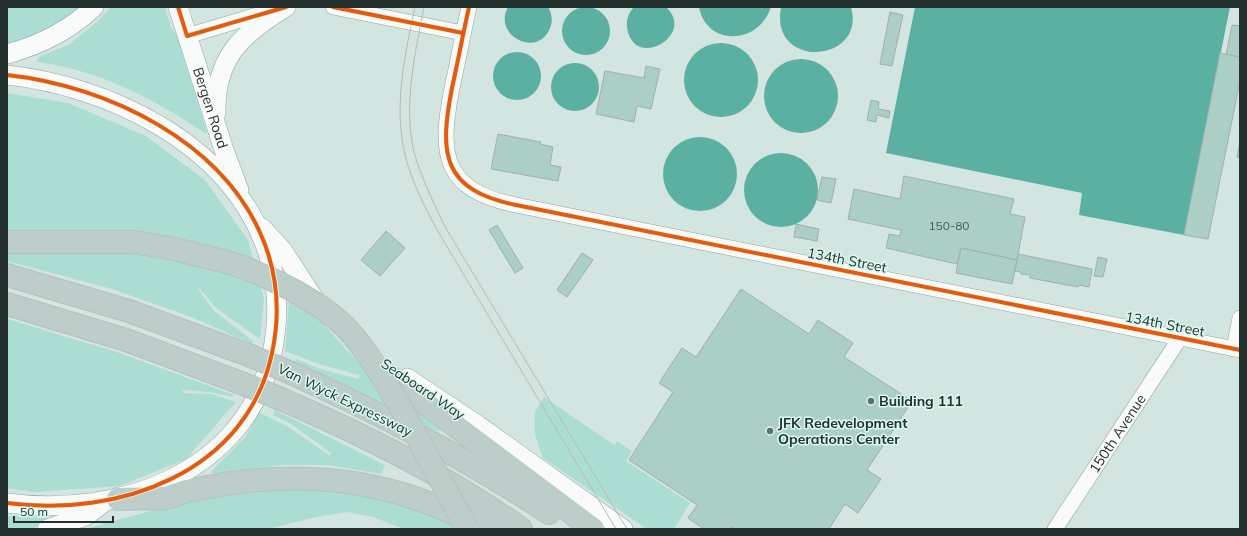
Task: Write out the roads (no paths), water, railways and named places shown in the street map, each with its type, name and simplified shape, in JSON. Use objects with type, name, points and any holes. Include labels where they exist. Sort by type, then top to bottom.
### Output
[{"type":"highway","points":[[7,242],[134,242],[181,250],[231,263],[268,277],[304,297],[329,314],[348,330],[370,357],[390,389],[467,529]]},
{"type":"highway","name":"Van Wyck Expressway","points":[[7,274],[141,315],[251,356],[291,373],[375,412],[417,434],[500,482],[576,529]]},
{"type":"highway","name":"Van Wyck Expressway","points":[[7,304],[126,340],[281,399],[392,452],[475,499],[521,529]]},
{"type":"highway","points":[[334,325],[382,372],[593,529]]},
{"type":"highway","points":[[112,500],[165,498],[186,492],[254,481],[287,479],[342,480],[405,495],[464,518],[487,529]]},
{"type":"street","points":[[7,54],[53,37],[72,25],[94,7]]},
{"type":"street","name":"Bergen Road","points":[[178,7],[216,126],[249,213]]},
{"type":"street","points":[[187,36],[286,7]]},
{"type":"street","points":[[216,126],[216,100],[218,84],[224,67],[233,50],[250,30],[286,7]]},
{"type":"street","points":[[333,7],[463,33]]},
{"type":"street","name":"134th Street","points":[[469,7],[447,113],[445,138],[449,161],[458,176],[477,193],[504,202],[1237,349]]},
{"type":"street","points":[[7,75],[48,82],[78,90],[118,104],[175,136],[198,154],[225,180],[249,213],[267,252],[277,298],[277,319],[274,346],[268,370],[259,392],[247,413],[232,433],[206,458],[185,472],[164,483],[112,500],[59,506],[7,503]]},
{"type":"street","name":"Seaboard Way","points":[[249,213],[273,238],[316,303],[334,325],[378,359],[479,426],[623,529]]},
{"type":"street","points":[[1237,349],[1240,318]]},
{"type":"street","name":"150th Avenue","points":[[1055,529],[1180,338]]},
{"type":"street","points":[[46,529],[86,516],[112,500]]},
{"type":"tram line","points":[[415,7],[406,49],[400,114],[405,156],[412,177],[423,203],[441,237],[616,529]]},
{"type":"tram line","points":[[424,7],[414,61],[410,97],[411,134],[414,152],[420,171],[444,225],[627,529]]},
{"type":"place","name":"Building 111","points":[[871,401]]},
{"type":"place","name":"JFK Redevelopment Operations Center","points":[[770,431]]}]
